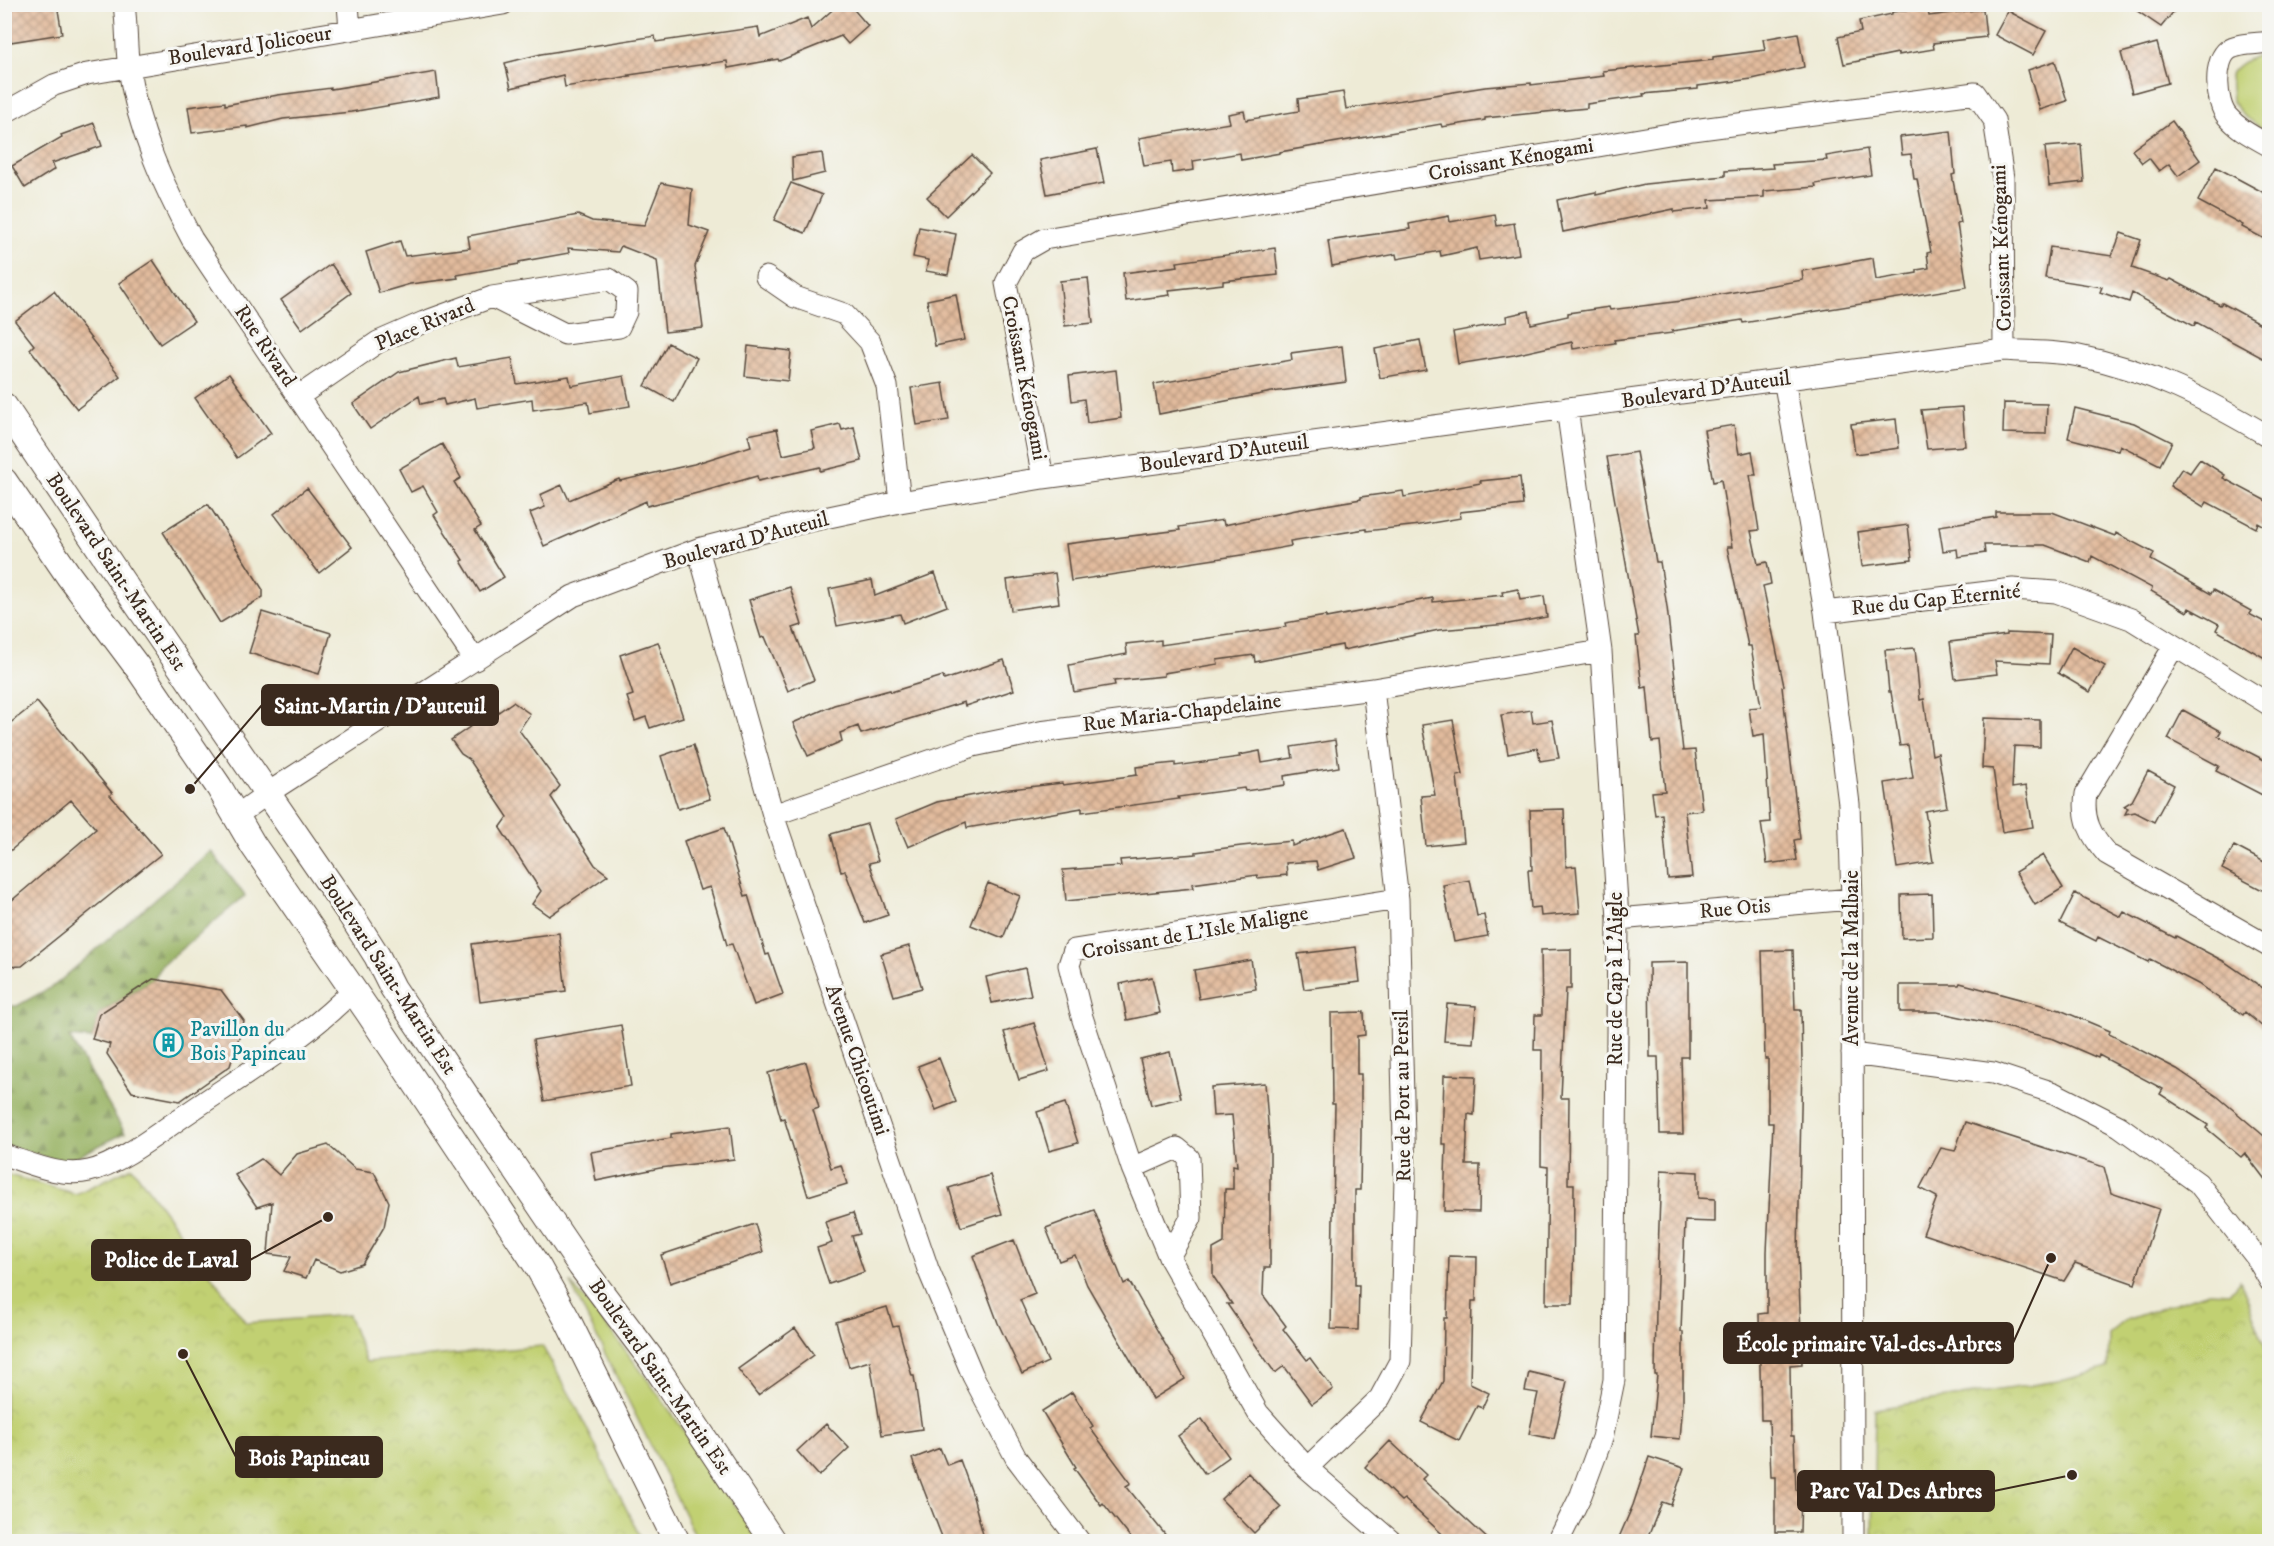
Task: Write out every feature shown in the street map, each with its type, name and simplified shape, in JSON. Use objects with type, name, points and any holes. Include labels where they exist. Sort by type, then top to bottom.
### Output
[{"type":"main road","name":"Boulevard Saint-Martin Est","points":[[4,406],[268,793],[377,956],[393,988],[481,1118],[582,1266],[651,1359],[773,1542]]},
{"type":"main road","name":"Boulevard Saint-Martin Est","points":[[4,481],[69,576],[138,668],[219,787],[253,845],[538,1267],[572,1329],[677,1542]]},
{"type":"main road","points":[[353,990],[377,956]]},
{"type":"main road","points":[[452,1137],[481,1118]]},
{"type":"street","name":"Rue Rivard","points":[[124,4],[134,99],[148,144],[178,214],[192,239],[475,660]]},
{"type":"street","points":[[348,4],[350,30]]},
{"type":"street","name":"Boulevard Jolicoeur","points":[[4,113],[70,78],[503,4]]},
{"type":"street","points":[[2270,42],[2230,48],[2221,57],[2216,79],[2224,114],[2240,129],[2270,146]]},
{"type":"street","name":"Croissant Kénogami","points":[[1043,478],[1006,283],[1023,251],[1044,239],[1716,127],[1975,93],[1994,120],[2003,178],[2004,350]]},
{"type":"street","points":[[766,277],[795,297],[844,314],[870,342],[887,386],[900,502]]},
{"type":"street","name":"Place Rivard","points":[[299,396],[378,342],[492,297],[609,279],[627,292],[627,312],[619,327],[565,334],[492,297]]},
{"type":"street","name":"Boulevard D'Auteuil","points":[[236,816],[573,596],[698,549],[796,524],[900,502],[1043,478],[2004,350],[2077,356],[2146,374],[2218,406],[2270,437]]},
{"type":"street","name":"Avenue de la Malbaie","points":[[1784,380],[1825,612],[1849,804],[1852,899],[1853,1542]]},
{"type":"street","name":"Rue de Cap à L'Aigle","points":[[1558,1542],[1581,1495],[1602,1438],[1614,1380],[1618,919],[1600,651],[1567,408]]},
{"type":"street","name":"Avenue Chicoutimi","points":[[698,549],[773,815],[928,1269],[968,1365],[1016,1458],[1080,1542]]},
{"type":"street","name":"Rue du Cap Éternité","points":[[1825,612],[2013,589],[2056,592],[2131,619],[2270,705]]},
{"type":"street","points":[[2174,646],[2086,794],[2084,810],[2094,840],[2107,854],[2270,947]]},
{"type":"street","name":"Rue Maria-Chapdelaine","points":[[773,815],[973,746],[1040,732],[1373,689],[1600,651]]},
{"type":"street","name":"Rue de Port au Persil","points":[[1307,1468],[1380,1398],[1400,1361],[1405,1178],[1398,899],[1373,689]]},
{"type":"street","name":"Croissant de L'Isle Maligne","points":[[1392,1542],[1307,1468],[1258,1413],[1169,1257],[1132,1168],[1082,1017],[1069,965],[1074,950],[1398,899]]},
{"type":"street","name":"Rue Otis","points":[[1618,919],[1852,899]]},
{"type":"street","points":[[4,1155],[64,1172],[88,1172],[108,1164],[261,1063],[329,1013],[353,990]]},
{"type":"street","points":[[1852,1054],[1993,1073],[2054,1093],[2119,1126],[2198,1183],[2256,1257],[2270,1281]]},
{"type":"street","points":[[1132,1168],[1177,1148],[1189,1158],[1191,1218],[1169,1257]]},
{"type":"green space","points":[[2270,53],[2269,133],[2243,115],[2232,101],[2230,75],[2247,60]]},
{"type":"green space","points":[[211,851],[245,896],[161,966],[153,979],[99,1014],[92,1039],[69,1037],[125,1133],[64,1163],[5,1145],[4,1006],[17,1006],[55,985]]},
{"type":"green space","points":[[132,1167],[246,1323],[348,1315],[366,1362],[542,1346],[574,1402],[642,1541],[5,1541],[5,1174],[76,1194]]},
{"type":"green space","points":[[2240,1280],[2269,1357],[2269,1541],[1873,1541],[1875,1409],[2065,1380],[2108,1368],[2109,1334],[2126,1320],[2208,1292],[2229,1293]]},
{"type":"green space","points":[[570,1283],[645,1377],[759,1541],[698,1541]]},
{"type":"building","points":[[4,4],[57,4],[62,34],[4,43]]},
{"type":"building","points":[[839,4],[849,4],[868,26],[848,44],[841,36],[779,61],[778,59],[728,68],[727,61],[565,87],[563,75],[511,88],[505,63],[541,54],[655,36],[656,42],[758,27],[760,37],[807,18],[811,29]]},
{"type":"building","points":[[2127,4],[2180,4],[2161,27]]},
{"type":"building","points":[[1927,7],[1929,16],[1983,9],[1986,37],[1933,43],[1934,49],[1898,55],[1898,53],[1844,64],[1838,37],[1861,32],[1859,21],[1892,14],[1892,12]]},
{"type":"building","points":[[2008,11],[2046,31],[2033,55],[1995,35]]},
{"type":"building","points":[[1798,33],[1804,67],[1752,79],[1698,86],[1698,89],[1643,94],[1644,96],[1587,104],[1587,108],[1485,118],[1485,120],[1442,127],[1441,124],[1241,160],[1240,153],[1193,161],[1194,170],[1172,173],[1171,162],[1144,166],[1139,138],[1230,123],[1228,114],[1244,111],[1246,120],[1299,111],[1298,99],[1343,92],[1346,109],[1485,87],[1531,83],[1531,85],[1604,76],[1603,71],[1713,60],[1713,57],[1765,50],[1763,39]]},
{"type":"building","points":[[2157,43],[2168,83],[2132,93],[2121,53]]},
{"type":"building","points":[[2055,61],[2067,101],[2040,110],[2028,70]]},
{"type":"building","points":[[436,72],[439,97],[351,112],[283,119],[247,128],[247,126],[192,133],[188,107],[225,102],[225,105]]},
{"type":"building","points":[[2172,121],[2200,160],[2178,176],[2169,164],[2159,171],[2149,158],[2142,163],[2132,150]]},
{"type":"building","points":[[94,123],[102,146],[52,163],[55,169],[25,188],[12,166],[62,137],[61,135]]},
{"type":"building","points":[[1951,131],[1955,174],[1952,175],[1961,223],[1957,224],[1967,287],[1743,323],[1742,320],[1672,331],[1673,333],[1614,340],[1615,343],[1573,349],[1572,342],[1458,364],[1453,332],[1507,322],[1506,316],[1529,311],[1531,324],[1568,316],[1568,313],[1682,301],[1803,280],[1802,271],[1873,258],[1876,280],[1917,273],[1917,270],[1929,268],[1927,253],[1931,252],[1917,179],[1914,179],[1911,154],[1902,155],[1900,137]]},
{"type":"building","points":[[2081,144],[2084,182],[2049,186],[2045,147]]},
{"type":"building","points":[[1097,149],[1104,183],[1047,194],[1040,160]]},
{"type":"building","points":[[1867,149],[1871,175],[1815,184],[1816,187],[1764,191],[1764,197],[1709,200],[1710,208],[1674,212],[1674,209],[1563,232],[1557,200],[1596,192],[1596,195],[1645,184],[1725,176],[1725,171],[1773,168],[1772,164],[1827,160],[1826,156]]},
{"type":"building","points":[[822,153],[825,173],[793,181],[792,157]]},
{"type":"building","points":[[972,155],[990,173],[946,216],[927,197]]},
{"type":"building","points":[[2216,167],[2270,196],[2270,242],[2198,201]]},
{"type":"building","points":[[661,183],[692,189],[689,225],[709,232],[695,266],[703,328],[665,332],[657,260],[621,246],[618,252],[568,248],[569,253],[457,275],[458,278],[410,284],[379,293],[366,252],[400,241],[405,256],[470,248],[468,236],[578,215],[592,221],[644,226]]},
{"type":"building","points":[[791,183],[822,195],[805,233],[774,220]]},
{"type":"building","points":[[1495,214],[1497,226],[1514,223],[1519,254],[1479,260],[1477,248],[1441,256],[1440,251],[1397,259],[1396,254],[1332,266],[1328,241],[1410,229],[1409,224],[1449,216],[1450,222]]},
{"type":"building","points":[[919,227],[956,234],[948,275],[926,271],[928,260],[913,257]]},
{"type":"building","points":[[2121,233],[2141,240],[2132,268],[2169,281],[2171,279],[2270,329],[2270,362],[2196,322],[2194,326],[2132,293],[2129,302],[2100,292],[2102,287],[2045,278],[2050,247],[2112,256]]},
{"type":"building","points":[[1275,248],[1278,275],[1169,290],[1170,295],[1126,301],[1123,273],[1178,266],[1177,262]]},
{"type":"building","points":[[153,260],[194,321],[160,344],[119,283]]},
{"type":"building","points":[[331,264],[351,293],[302,329],[281,300]]},
{"type":"building","points":[[1088,278],[1093,323],[1065,326],[1060,281]]},
{"type":"building","points":[[54,291],[120,376],[77,409],[30,349],[34,345],[15,321]]},
{"type":"building","points":[[956,294],[964,340],[935,346],[927,300]]},
{"type":"building","points":[[1420,340],[1426,370],[1380,378],[1375,349]]},
{"type":"building","points":[[668,343],[697,358],[674,402],[645,386]]},
{"type":"building","points":[[748,346],[791,351],[788,381],[745,376]]},
{"type":"building","points":[[1342,346],[1346,382],[1272,392],[1159,414],[1154,384],[1292,360],[1291,353]]},
{"type":"building","points":[[456,358],[458,367],[512,358],[517,384],[569,376],[571,386],[624,376],[630,406],[590,413],[588,402],[533,410],[532,399],[477,408],[475,398],[445,405],[443,399],[421,404],[419,396],[370,429],[353,404],[399,372]]},
{"type":"building","points":[[1116,370],[1121,418],[1087,423],[1084,399],[1072,401],[1069,376]]},
{"type":"building","points":[[229,374],[271,433],[237,458],[195,398]]},
{"type":"building","points":[[943,383],[949,420],[917,425],[911,388]]},
{"type":"building","points":[[2004,403],[2047,404],[2046,434],[2003,433]]},
{"type":"building","points":[[1962,407],[1965,446],[1927,449],[1921,410]]},
{"type":"building","points":[[2075,408],[2134,423],[2172,442],[2160,465],[2120,445],[2118,451],[2068,438]]},
{"type":"building","points":[[1896,419],[1899,448],[1855,454],[1851,424]]},
{"type":"building","points":[[840,424],[842,430],[854,427],[862,461],[820,471],[820,467],[758,481],[757,476],[647,506],[646,501],[544,546],[530,513],[545,507],[540,495],[562,485],[569,500],[619,479],[620,481],[694,464],[751,446],[748,435],[777,429],[783,455],[815,448],[811,431]]},
{"type":"building","points":[[1734,425],[1739,454],[1752,451],[1756,475],[1750,475],[1759,530],[1751,531],[1758,564],[1767,562],[1771,584],[1763,586],[1784,686],[1782,687],[1800,839],[1794,840],[1797,860],[1767,864],[1761,823],[1770,822],[1764,734],[1753,736],[1749,708],[1761,707],[1751,646],[1748,646],[1727,547],[1732,547],[1721,480],[1713,482],[1704,430]]},
{"type":"building","points":[[442,444],[461,478],[454,482],[481,526],[475,530],[504,577],[480,592],[461,561],[463,560],[434,515],[438,512],[423,486],[411,492],[399,469]]},
{"type":"building","points":[[1636,452],[1656,562],[1660,562],[1683,751],[1695,750],[1702,810],[1685,812],[1692,877],[1668,879],[1662,814],[1655,815],[1652,792],[1665,791],[1660,741],[1652,742],[1647,687],[1642,688],[1636,636],[1639,636],[1607,457]]},
{"type":"building","points":[[2200,459],[2225,475],[2223,478],[2270,503],[2270,530],[2258,523],[2256,528],[2207,502],[2204,507],[2170,486],[2182,468],[2190,473]]},
{"type":"building","points":[[1520,477],[1523,505],[1460,512],[1461,518],[1290,541],[1291,546],[1248,554],[1071,581],[1066,544],[1180,530],[1179,527],[1223,520],[1224,525],[1361,499],[1361,497],[1403,491],[1404,497],[1481,483],[1480,481]]},
{"type":"building","points":[[307,488],[352,547],[319,573],[274,514]]},
{"type":"building","points":[[208,504],[263,590],[263,597],[220,623],[163,532]]},
{"type":"building","points":[[1996,512],[2052,512],[2115,536],[2116,533],[2154,553],[2151,560],[2211,594],[2213,590],[2251,611],[2249,614],[2270,625],[2270,661],[2216,630],[2219,624],[2189,608],[2187,612],[2151,591],[2152,588],[2092,556],[2090,562],[2045,545],[1984,545],[1985,553],[1958,557],[1957,549],[1943,551],[1939,526],[1996,517]]},
{"type":"building","points":[[1908,525],[1912,560],[1862,566],[1858,532]]},
{"type":"building","points":[[935,573],[947,606],[903,623],[900,614],[837,626],[829,589],[872,580],[875,596]]},
{"type":"building","points":[[1055,573],[1059,603],[1011,610],[1007,580]]},
{"type":"building","points":[[790,587],[802,625],[793,628],[814,680],[788,691],[765,637],[761,638],[749,600]]},
{"type":"building","points":[[1518,589],[1520,600],[1544,596],[1547,617],[1508,624],[1439,630],[1343,650],[1342,645],[1255,662],[1254,655],[1217,660],[1218,664],[1164,673],[1164,676],[1114,681],[1115,685],[1074,692],[1069,665],[1127,654],[1126,644],[1161,640],[1161,645],[1286,627],[1285,623],[1326,616],[1326,618],[1433,598],[1433,602],[1503,595],[1502,592]]},
{"type":"building","points":[[262,612],[331,633],[319,674],[249,653]]},
{"type":"building","points":[[2007,633],[2051,635],[2049,664],[1995,661],[1997,674],[1955,679],[1950,642],[2007,635]]},
{"type":"building","points":[[658,642],[683,717],[650,728],[646,717],[635,721],[627,697],[633,695],[620,655]]},
{"type":"building","points":[[2072,647],[2105,666],[2090,692],[2058,673]]},
{"type":"building","points":[[1915,648],[1920,700],[1924,699],[1932,755],[1938,753],[1947,807],[1925,811],[1933,862],[1897,868],[1885,783],[1913,778],[1908,745],[1900,746],[1891,692],[1889,692],[1885,650]]},
{"type":"building","points":[[1004,660],[1014,690],[965,706],[964,702],[861,734],[858,726],[840,733],[842,741],[808,756],[793,723],[834,705],[890,690],[891,692],[943,676],[944,680]]},
{"type":"building","points":[[37,702],[112,793],[110,795],[161,854],[22,966],[4,967],[4,907],[96,829],[71,800],[4,856],[4,728]]},
{"type":"building","points":[[513,702],[530,714],[519,730],[560,786],[551,797],[595,865],[608,875],[549,916],[532,904],[541,891],[500,828],[508,817],[469,759],[461,754],[451,740],[474,724],[483,711],[491,717]]},
{"type":"building","points":[[1531,710],[1533,723],[1552,720],[1559,758],[1540,761],[1538,748],[1508,754],[1501,715]]},
{"type":"building","points":[[2183,710],[2221,731],[2218,736],[2270,763],[2270,799],[2216,771],[2219,766],[2168,739]]},
{"type":"building","points":[[1984,718],[2040,720],[2040,747],[2014,746],[2012,788],[2026,786],[2033,827],[2002,832],[1993,769],[1982,768]]},
{"type":"building","points":[[1453,720],[1463,775],[1457,776],[1464,842],[1426,846],[1421,796],[1435,795],[1422,725]]},
{"type":"building","points":[[1335,740],[1339,767],[1284,776],[1285,785],[1245,791],[1244,788],[1082,812],[1082,808],[967,828],[966,822],[908,847],[896,819],[937,802],[1002,790],[1137,775],[1136,767],[1175,763],[1175,766],[1240,757],[1239,755],[1260,751],[1262,763],[1293,758],[1291,747]]},
{"type":"building","points":[[693,745],[710,799],[678,809],[661,756]]},
{"type":"building","points":[[2148,771],[2174,785],[2154,822],[2135,812],[2125,814],[2128,808],[2124,806],[2132,801]]},
{"type":"building","points":[[1564,809],[1566,867],[1576,866],[1580,913],[1541,916],[1540,907],[1531,908],[1528,870],[1532,870],[1530,810]]},
{"type":"building","points":[[867,824],[878,861],[869,863],[888,915],[865,923],[845,871],[841,872],[831,834]]},
{"type":"building","points":[[724,828],[745,896],[748,895],[766,955],[769,954],[783,994],[754,1005],[732,944],[727,945],[710,887],[700,890],[684,841]]},
{"type":"building","points":[[1346,828],[1356,858],[1318,870],[1316,861],[1286,863],[1287,875],[1258,878],[1257,875],[1192,884],[1193,888],[1066,901],[1063,870],[1121,866],[1120,860],[1196,854],[1196,852],[1241,846],[1292,841],[1292,846]]},
{"type":"building","points":[[2234,846],[2270,865],[2270,894],[2222,869]]},
{"type":"building","points":[[2043,855],[2063,888],[2035,905],[2015,872]]},
{"type":"building","points":[[1470,880],[1477,916],[1484,915],[1488,936],[1454,942],[1443,885]]},
{"type":"building","points":[[988,883],[1020,896],[1003,938],[971,925]]},
{"type":"building","points":[[2075,893],[2121,917],[2124,912],[2175,938],[2176,936],[2225,962],[2270,993],[2270,1033],[2245,1012],[2243,1015],[2198,984],[2150,959],[2148,962],[2098,937],[2096,941],[2060,923]]},
{"type":"building","points":[[1932,894],[1933,937],[1902,938],[1901,895]]},
{"type":"building","points":[[559,933],[566,991],[480,1002],[472,944]]},
{"type":"building","points":[[909,946],[922,988],[894,996],[881,954]]},
{"type":"building","points":[[1356,947],[1360,982],[1304,989],[1298,954]]},
{"type":"building","points":[[1571,949],[1571,989],[1566,989],[1561,1098],[1569,1098],[1568,1184],[1574,1184],[1573,1304],[1546,1304],[1548,1167],[1541,1166],[1542,1050],[1534,1050],[1535,1015],[1542,1015],[1541,950]]},
{"type":"building","points":[[1793,950],[1795,1010],[1801,1010],[1798,1252],[1802,1364],[1790,1365],[1791,1436],[1794,1436],[1796,1490],[1801,1490],[1800,1532],[1775,1532],[1775,1477],[1771,1477],[1769,1420],[1761,1420],[1759,1314],[1767,1313],[1767,1252],[1773,1123],[1768,1123],[1768,1059],[1765,1059],[1762,951]]},
{"type":"building","points":[[1251,960],[1256,989],[1199,999],[1194,970]]},
{"type":"building","points":[[1688,962],[1688,1057],[1681,1057],[1683,1134],[1660,1134],[1658,1057],[1650,1057],[1649,963]]},
{"type":"building","points":[[1025,968],[1031,995],[992,1003],[986,977]]},
{"type":"building","points":[[1152,977],[1160,1013],[1127,1020],[1120,984]]},
{"type":"building","name":"Pavillon du Bois Papineau","points":[[153,979],[221,990],[244,1021],[230,1066],[180,1101],[132,1092],[107,1054],[110,1044],[92,1039],[99,1014]]},
{"type":"building","points":[[1960,983],[2060,1010],[2110,1031],[2109,1034],[2177,1069],[2218,1097],[2270,1141],[2270,1186],[2245,1153],[2241,1157],[2206,1128],[2208,1125],[2160,1094],[2163,1089],[2099,1055],[2098,1058],[2054,1039],[1988,1023],[1937,1012],[1900,1012],[1900,985],[1959,985]]},
{"type":"building","points":[[1447,1004],[1476,1006],[1473,1043],[1444,1041]]},
{"type":"building","points":[[1364,1012],[1365,1035],[1357,1036],[1357,1074],[1361,1074],[1360,1190],[1355,1190],[1355,1285],[1359,1285],[1358,1330],[1331,1329],[1335,1104],[1332,1104],[1331,1013]]},
{"type":"building","points":[[1034,1023],[1049,1071],[1019,1080],[1004,1032]]},
{"type":"building","points":[[621,1025],[631,1086],[544,1101],[533,1040]]},
{"type":"building","points":[[1170,1052],[1181,1098],[1151,1105],[1140,1059]]},
{"type":"building","points":[[939,1058],[956,1102],[936,1110],[918,1066]]},
{"type":"building","points":[[806,1062],[819,1108],[813,1110],[831,1168],[841,1165],[847,1184],[808,1196],[784,1118],[781,1119],[768,1073]]},
{"type":"building","points":[[1444,1075],[1476,1076],[1474,1115],[1468,1114],[1466,1165],[1480,1165],[1479,1212],[1444,1211],[1446,1144],[1442,1144]]},
{"type":"building","points":[[1265,1083],[1270,1149],[1270,1268],[1264,1268],[1263,1295],[1286,1326],[1283,1329],[1307,1360],[1310,1358],[1333,1389],[1312,1404],[1284,1366],[1275,1373],[1227,1304],[1232,1304],[1213,1276],[1213,1249],[1224,1243],[1225,1189],[1233,1189],[1233,1165],[1237,1166],[1232,1115],[1213,1116],[1211,1087]]},
{"type":"building","points":[[1065,1103],[1078,1143],[1049,1151],[1037,1112]]},
{"type":"building","points":[[1965,1122],[2104,1167],[2111,1193],[2159,1209],[2135,1284],[2075,1263],[2064,1281],[1923,1234],[1937,1197],[1920,1188],[1941,1148],[1955,1151]]},
{"type":"building","points":[[730,1126],[734,1159],[660,1168],[596,1181],[591,1152],[671,1138],[671,1134]]},
{"type":"building","points":[[328,1145],[355,1169],[374,1172],[389,1202],[384,1227],[362,1264],[340,1271],[314,1260],[306,1278],[284,1271],[291,1257],[268,1254],[272,1202],[257,1207],[235,1175],[261,1159],[279,1175],[297,1154]]},
{"type":"building","points":[[1661,1170],[1698,1172],[1698,1198],[1715,1199],[1715,1222],[1685,1221],[1681,1332],[1683,1332],[1683,1402],[1680,1439],[1651,1436],[1657,1375],[1655,1375],[1656,1307]]},
{"type":"building","points":[[990,1175],[1002,1214],[961,1227],[949,1188]]},
{"type":"building","points":[[1094,1210],[1124,1284],[1129,1281],[1185,1379],[1153,1399],[1087,1285],[1075,1255],[1059,1261],[1046,1228]]},
{"type":"building","points":[[853,1213],[860,1234],[852,1236],[864,1272],[829,1284],[817,1248],[832,1243],[825,1222]]},
{"type":"building","points":[[755,1224],[763,1252],[670,1283],[661,1255]]},
{"type":"building","points":[[1014,1240],[1035,1294],[1020,1300],[1048,1362],[1022,1374],[998,1323],[973,1256]]},
{"type":"building","points":[[1449,1256],[1477,1257],[1476,1301],[1472,1301],[1470,1384],[1489,1393],[1482,1408],[1477,1406],[1459,1441],[1421,1422],[1443,1381],[1444,1318],[1447,1318]]},
{"type":"building","points":[[887,1307],[893,1327],[898,1326],[912,1376],[914,1376],[922,1429],[882,1435],[870,1361],[849,1367],[836,1322]]},
{"type":"building","points":[[795,1328],[814,1355],[758,1395],[738,1369]]},
{"type":"building","points":[[1529,1372],[1567,1381],[1554,1439],[1529,1434],[1538,1393],[1525,1391]]},
{"type":"building","points":[[1072,1392],[1093,1426],[1090,1428],[1131,1483],[1126,1486],[1171,1542],[1134,1542],[1103,1503],[1101,1505],[1074,1468],[1076,1467],[1042,1411]]},
{"type":"building","points":[[1202,1419],[1229,1457],[1205,1474],[1178,1436]]},
{"type":"building","points":[[826,1424],[849,1448],[819,1476],[797,1451]]},
{"type":"building","points":[[1390,1441],[1426,1475],[1422,1479],[1491,1542],[1451,1542],[1404,1499],[1401,1501],[1365,1467]]},
{"type":"building","points":[[940,1448],[947,1465],[960,1460],[972,1493],[985,1542],[944,1542],[912,1459]]},
{"type":"building","points":[[1649,1457],[1684,1468],[1671,1505],[1662,1502],[1646,1542],[1617,1542],[1633,1505]]},
{"type":"building","points":[[1248,1473],[1281,1507],[1254,1533],[1221,1499]]},
{"type":"place","name":"Saint-Martin / D'auteuil","points":[[190,789]]},
{"type":"place","name":"Pavillon du Bois Papineau","points":[[169,1042]]},
{"type":"place","name":"Police de Laval","points":[[328,1217]]},
{"type":"place","name":"École primaire Val-des-Arbres","points":[[2051,1258]]},
{"type":"place","name":"Bois Papineau","points":[[183,1354]]},
{"type":"place","name":"Parc Val Des Arbres","points":[[2072,1475]]}]
